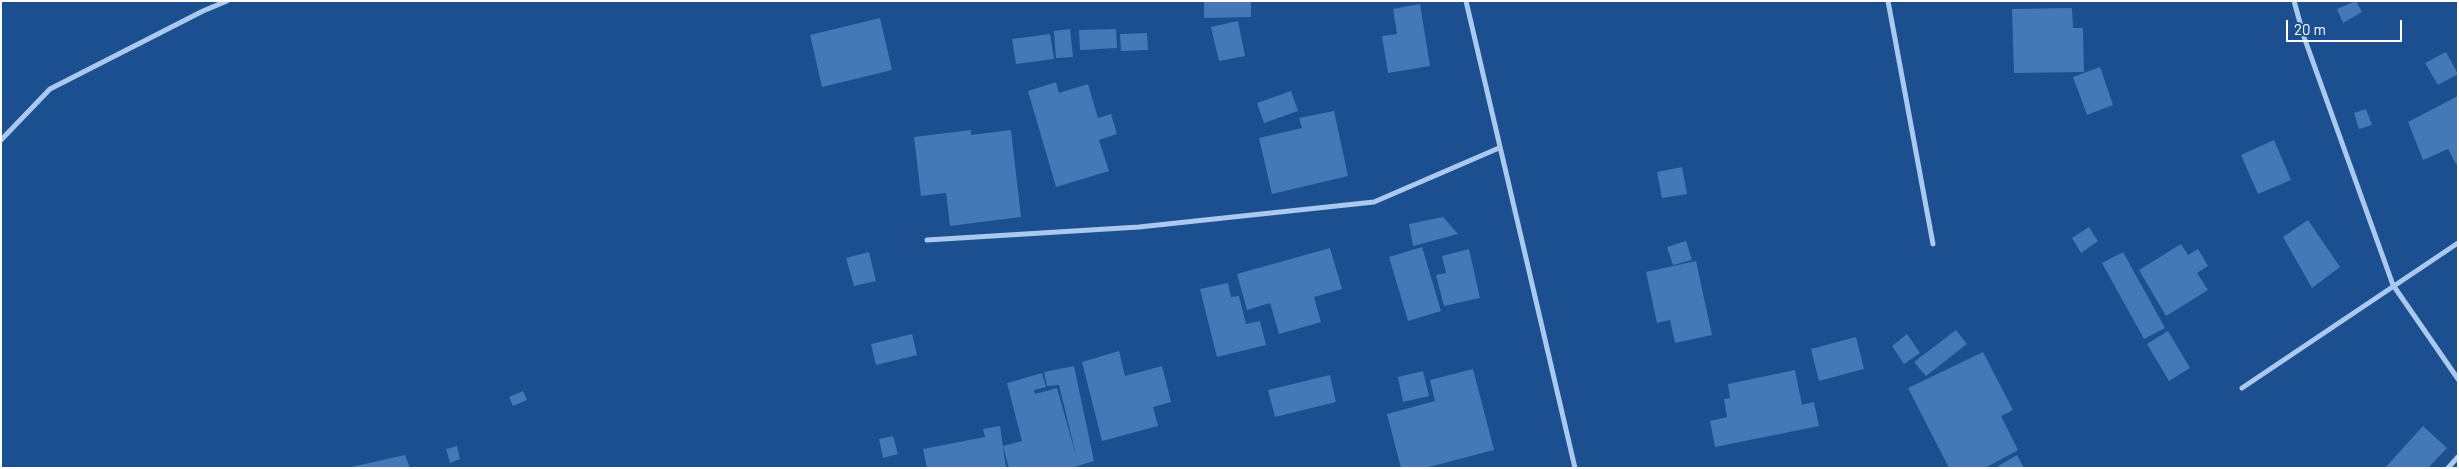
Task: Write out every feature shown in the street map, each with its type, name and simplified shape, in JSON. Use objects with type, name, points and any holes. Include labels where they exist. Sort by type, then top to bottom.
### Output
[{"type":"street","points":[[1,140],[50,89],[203,11],[227,1]]},
{"type":"street","points":[[1466,1],[1575,468]]},
{"type":"street","points":[[1888,1],[1933,244]]},
{"type":"street","points":[[2294,1],[2304,37],[2393,286],[2458,379]]},
{"type":"street","points":[[927,240],[1139,227],[1374,202],[1500,148]]},
{"type":"street","points":[[2242,388],[2458,243]]},
{"type":"street","points":[[2448,468],[2458,456]]},
{"type":"building","points":[[1204,1],[1251,1],[1251,17],[1204,18]]},
{"type":"building","points":[[2356,1],[2362,12],[2343,23],[2337,9]]},
{"type":"building","points":[[1420,4],[1430,66],[1388,73],[1382,36],[1397,34],[1393,9]]},
{"type":"building","points":[[2072,8],[2073,28],[2083,28],[2084,72],[2014,73],[2012,9]]},
{"type":"building","points":[[880,18],[892,70],[822,87],[810,35]]},
{"type":"building","points":[[1238,21],[1245,56],[1219,61],[1211,27]]},
{"type":"building","points":[[1070,29],[1073,57],[1056,58],[1054,31]]},
{"type":"building","points":[[1116,29],[1117,48],[1080,50],[1079,30]]},
{"type":"building","points":[[1147,33],[1148,50],[1121,51],[1120,34]]},
{"type":"building","points":[[1050,34],[1054,59],[1016,64],[1012,39]]},
{"type":"building","points":[[2446,52],[2458,74],[2438,85],[2425,63]]},
{"type":"building","points":[[2100,67],[2113,105],[2087,115],[2073,77]]},
{"type":"building","points":[[1056,82],[1059,93],[1088,84],[1098,118],[1111,114],[1117,134],[1099,140],[1109,171],[1056,187],[1028,91]]},
{"type":"building","points":[[1291,91],[1298,111],[1264,123],[1257,103]]},
{"type":"building","points":[[2458,96],[2458,163],[2456,164],[2448,149],[2423,160],[2408,122]]},
{"type":"building","points":[[2366,109],[2372,125],[2359,129],[2354,113]]},
{"type":"building","points":[[1334,111],[1348,176],[1272,194],[1259,138],[1302,128],[1299,118]]},
{"type":"building","points":[[971,130],[971,135],[1011,130],[1021,217],[950,226],[946,193],[921,196],[914,137]]},
{"type":"building","points":[[2274,140],[2291,180],[2258,194],[2241,155]]},
{"type":"building","points":[[1682,167],[1687,194],[1662,198],[1657,172]]},
{"type":"building","points":[[1443,217],[1458,234],[1413,246],[1409,224]]},
{"type":"building","points":[[2308,220],[2340,267],[2312,288],[2283,237]]},
{"type":"building","points":[[2089,227],[2098,241],[2081,253],[2072,238]]},
{"type":"building","points":[[1686,241],[1692,260],[1673,265],[1667,247]]},
{"type":"building","points":[[2181,244],[2188,255],[2198,249],[2208,266],[2197,273],[2208,290],[2166,316],[2139,270]]},
{"type":"building","points":[[1422,247],[1441,311],[1408,321],[1389,257]]},
{"type":"building","points":[[1330,248],[1342,289],[1314,297],[1321,322],[1279,334],[1270,303],[1247,310],[1237,274]]},
{"type":"building","points":[[1469,249],[1480,298],[1444,306],[1436,275],[1446,273],[1442,256]]},
{"type":"building","points":[[869,252],[876,281],[854,286],[846,258]]},
{"type":"building","points":[[2123,252],[2165,328],[2144,339],[2102,263]]},
{"type":"building","points":[[1696,261],[1712,335],[1675,343],[1670,320],[1657,323],[1646,272]]},
{"type":"building","points":[[1228,283],[1231,297],[1239,296],[1246,324],[1260,321],[1266,345],[1217,357],[1200,289]]},
{"type":"building","points":[[1956,330],[1967,344],[1926,376],[1914,362]]},
{"type":"building","points":[[2168,331],[2190,368],[2169,381],[2147,344]]},
{"type":"building","points":[[912,334],[917,355],[876,365],[871,344]]},
{"type":"building","points":[[1907,334],[1920,353],[1904,364],[1892,346]]},
{"type":"building","points":[[1856,337],[1864,369],[1819,381],[1811,349]]},
{"type":"building","points":[[1119,351],[1125,376],[1162,366],[1171,402],[1153,407],[1158,426],[1102,441],[1082,362]]},
{"type":"building","points":[[1983,352],[2013,410],[2001,416],[2018,450],[1985,468],[1949,468],[1908,388]]},
{"type":"building","points":[[1074,366],[1094,461],[1071,468],[1009,468],[1003,446],[1022,441],[1007,383],[1042,373],[1046,387],[1034,390],[1035,394],[1057,388],[1077,459],[1059,385],[1047,386],[1044,372]]},
{"type":"building","points":[[1473,369],[1494,450],[1425,468],[1401,468],[1387,414],[1435,401],[1430,380]]},
{"type":"building","points":[[1795,370],[1802,405],[1814,402],[1819,426],[1715,447],[1710,421],[1727,417],[1724,399],[1730,398],[1728,384]]},
{"type":"building","points":[[1423,371],[1429,396],[1403,402],[1398,377]]},
{"type":"building","points":[[1330,375],[1336,402],[1275,417],[1268,390]]},
{"type":"building","points":[[523,391],[527,400],[513,406],[509,397]]},
{"type":"building","points":[[1000,426],[1006,468],[927,468],[923,449],[985,437],[983,429]]},
{"type":"building","points":[[2423,426],[2447,448],[2428,468],[2385,468]]},
{"type":"building","points":[[893,436],[898,454],[883,458],[879,439]]},
{"type":"building","points":[[457,446],[460,459],[450,463],[446,449]]},
{"type":"building","points":[[405,455],[410,468],[351,468],[351,467]]},
{"type":"building","points":[[2017,455],[2024,468],[1999,468],[1998,466]]}]
